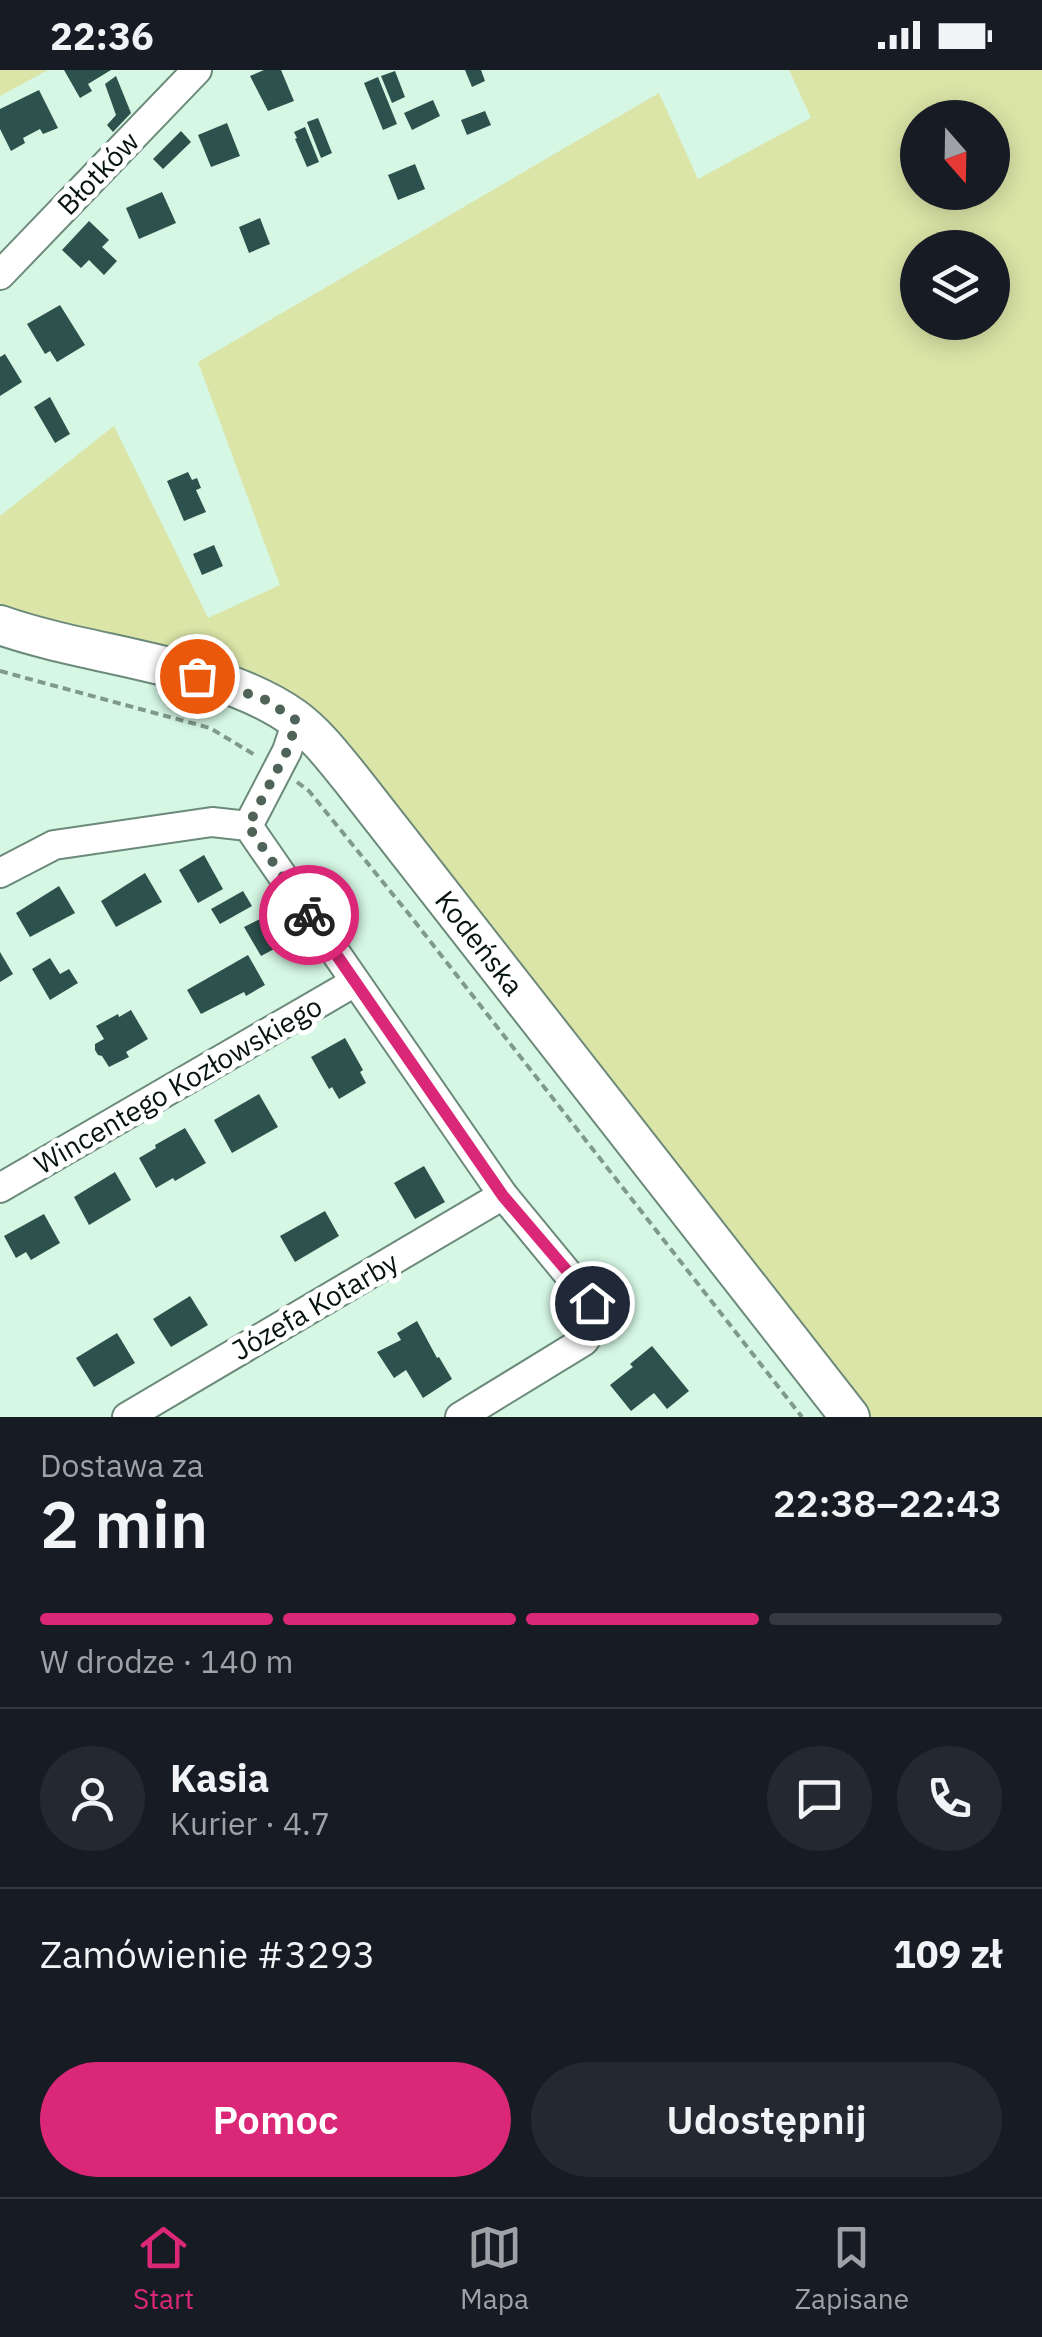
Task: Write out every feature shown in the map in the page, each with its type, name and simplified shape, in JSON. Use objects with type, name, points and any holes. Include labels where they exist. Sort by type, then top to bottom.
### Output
[{"type":"main road","name":"Kodeńska","points":[[0,625],[197,676],[266,700],[322,743],[850,1417]]},
{"type":"street","name":"Błotków","points":[[0,275],[196,70]]},
{"type":"street","points":[[248,826],[287,751],[297,721]]},
{"type":"street","points":[[0,873],[54,845],[212,822],[248,826],[503,1196],[592,1303],[592,1330],[584,1341],[460,1417]]},
{"type":"street","name":"Wincentego Kozłowskiego","points":[[0,1188],[355,982]]},
{"type":"street","name":"Józefa Kotarby","points":[[127,1417],[503,1196]]},
{"type":"path","points":[[0,672],[210,728],[308,790],[802,1417]]},
{"type":"green space","points":[[0,70],[48,70],[0,96]]},
{"type":"green space","points":[[789,70],[1042,70],[1042,1417],[871,1417],[324,725],[0,608],[0,516],[114,426],[208,618],[280,585],[198,362],[659,93],[698,179],[811,118]]},
{"type":"building","points":[[64,70],[111,70],[88,84],[92,91],[80,98]]},
{"type":"building","points":[[264,70],[281,70],[294,101],[268,111],[250,76]]},
{"type":"building","points":[[465,70],[481,70],[485,81],[472,87]]},
{"type":"building","points":[[395,71],[405,97],[392,103],[381,76]]},
{"type":"building","points":[[116,76],[131,113],[113,132],[107,125],[116,115],[105,84]]},
{"type":"building","points":[[378,77],[397,124],[383,130],[364,83]]},
{"type":"building","points":[[39,90],[58,128],[43,134],[40,129],[23,138],[25,143],[11,151],[0,129],[0,109]]},
{"type":"building","points":[[433,100],[440,116],[412,130],[404,113]]},
{"type":"building","points":[[485,111],[491,125],[467,135],[461,120]]},
{"type":"building","points":[[318,118],[332,153],[321,158],[307,122]]},
{"type":"building","points":[[227,123],[240,156],[211,167],[198,135]]},
{"type":"building","points":[[305,127],[319,162],[307,167],[294,132]]},
{"type":"building","points":[[181,131],[191,142],[163,169],[153,159]]},
{"type":"building","points":[[415,164],[425,189],[398,200],[388,175]]},
{"type":"building","points":[[162,192],[176,223],[139,239],[126,208]]},
{"type":"building","points":[[260,218],[270,244],[249,253],[239,227]]},
{"type":"building","points":[[89,221],[109,240],[102,247],[117,261],[104,275],[89,260],[81,268],[62,250]]},
{"type":"building","points":[[60,305],[85,345],[57,362],[50,351],[45,354],[27,324]]},
{"type":"building","points":[[5,354],[22,382],[0,396],[0,357]]},
{"type":"building","points":[[50,397],[70,434],[55,443],[34,407]]},
{"type":"building","points":[[188,472],[192,480],[197,478],[201,488],[196,490],[206,512],[184,521],[167,481]]},
{"type":"building","points":[[214,545],[223,566],[202,575],[193,554]]},
{"type":"building","points":[[204,855],[223,889],[198,903],[179,870]]},
{"type":"building","points":[[145,873],[162,902],[116,927],[101,901]]},
{"type":"building","points":[[59,886],[75,913],[30,937],[16,913]]},
{"type":"building","points":[[243,891],[252,906],[220,924],[211,909]]},
{"type":"building","points":[[260,919],[276,948],[261,956],[244,927]]},
{"type":"building","points":[[0,952],[13,974],[0,982]]},
{"type":"building","points":[[248,955],[265,985],[201,1014],[187,990]]},
{"type":"building","points":[[50,958],[60,974],[69,969],[78,983],[50,1000],[32,969]]},
{"type":"building","points":[[131,1010],[148,1039],[126,1052],[129,1057],[109,1067],[95,1050],[95,1044],[104,1039],[96,1026]]},
{"type":"building","points":[[345,1038],[366,1083],[339,1099],[311,1057]]},
{"type":"building","points":[[259,1094],[278,1127],[232,1153],[214,1120]]},
{"type":"building","points":[[185,1128],[206,1163],[156,1188],[139,1158]]},
{"type":"building","points":[[424,1166],[445,1202],[415,1219],[394,1183]]},
{"type":"building","points":[[115,1172],[131,1200],[89,1225],[74,1197]]},
{"type":"building","points":[[325,1211],[339,1236],[295,1262],[280,1236]]},
{"type":"building","points":[[44,1214],[60,1243],[31,1260],[26,1252],[16,1258],[4,1236]]},
{"type":"building","points":[[190,1296],[208,1325],[171,1347],[153,1319]]},
{"type":"building","points":[[417,1321],[452,1379],[423,1398],[406,1370],[394,1378],[377,1352],[401,1340],[397,1333]]},
{"type":"building","points":[[117,1333],[135,1363],[94,1387],[76,1358]]},
{"type":"building","points":[[652,1346],[689,1391],[667,1409],[654,1393],[631,1411],[610,1385]]},
{"type":"way so far","points":[[197,676],[266,700],[297,721],[287,751],[248,826],[309,915]]},
{"type":"route","points":[[309,915],[503,1196],[592,1303]]}]
